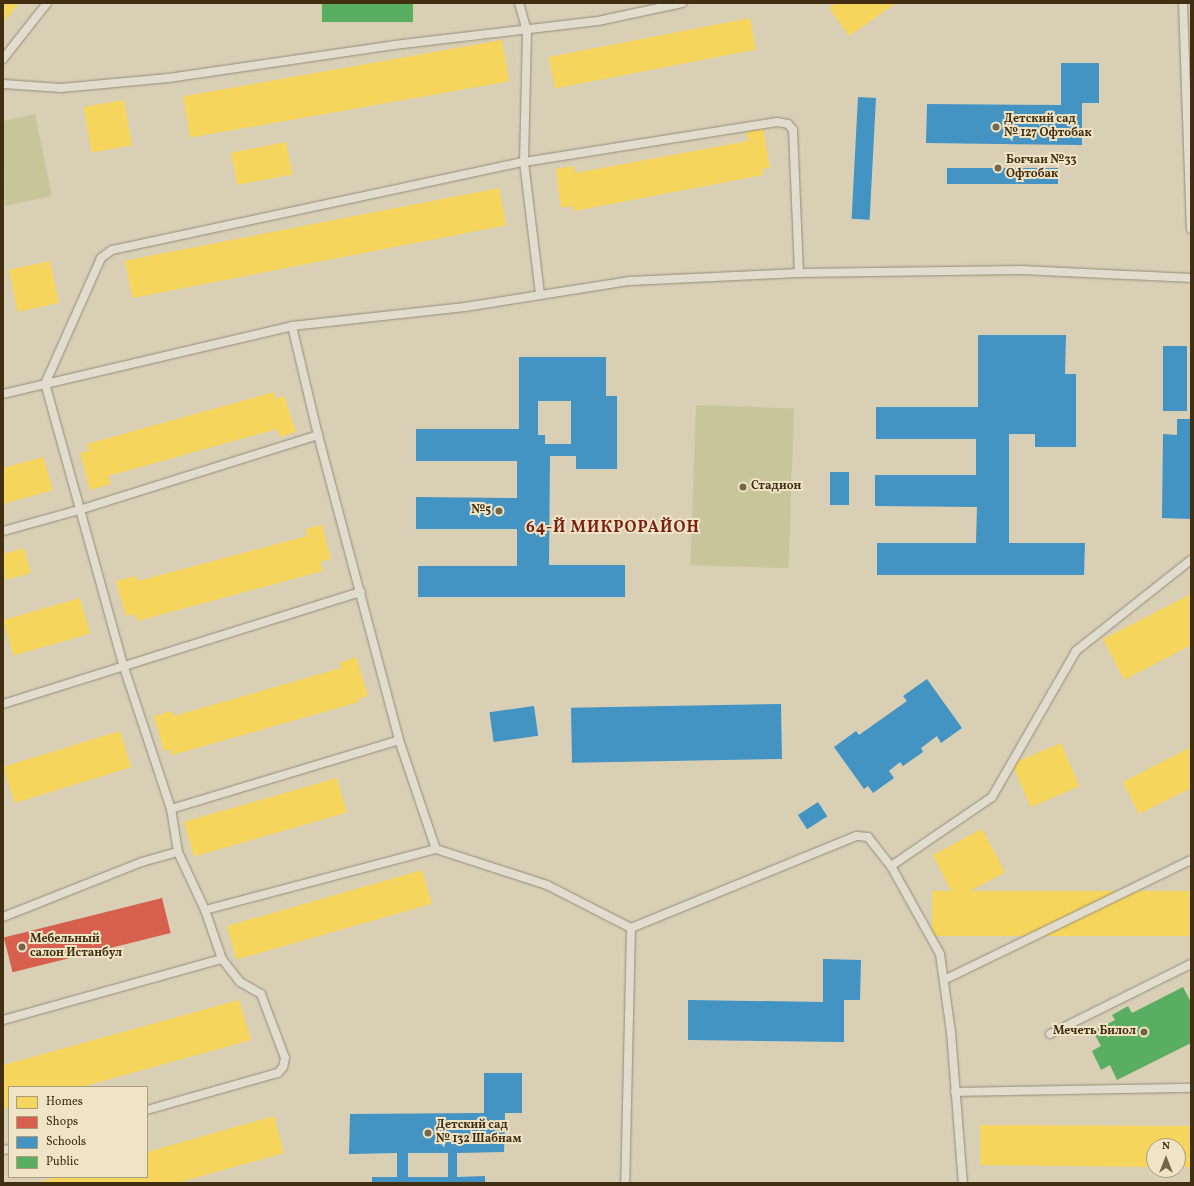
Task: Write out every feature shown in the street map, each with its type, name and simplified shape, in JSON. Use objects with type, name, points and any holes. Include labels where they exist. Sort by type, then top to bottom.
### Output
[{"type":"lane","points":[[3,59],[47,3]]},
{"type":"lane","points":[[520,3],[527,31],[524,162],[540,295]]},
{"type":"lane","points":[[3,84],[61,88],[169,78],[394,45],[527,31],[598,21],[682,3]]},
{"type":"lane","points":[[1183,3],[1187,38],[1191,229]]},
{"type":"lane","points":[[148,1110],[278,1072],[284,1067],[285,1058],[261,994],[240,982],[222,960],[205,910],[178,852],[171,809],[124,668],[45,384],[101,258],[112,250],[524,162],[777,122],[788,124],[793,130],[799,273]]},
{"type":"lane","points":[[3,394],[292,326],[465,307],[630,281],[799,273],[1022,270],[1191,278]]},
{"type":"lane","points":[[292,326],[318,435],[361,592],[399,740],[436,849]]},
{"type":"lane","points":[[3,530],[79,510],[318,435]]},
{"type":"lane","points":[[890,866],[992,797],[1076,651],[1191,560]]},
{"type":"lane","points":[[3,704],[124,668],[361,592]]},
{"type":"lane","points":[[171,809],[399,740]]},
{"type":"lane","points":[[205,910],[436,849],[547,885],[631,928],[857,836],[868,837],[890,866],[940,954],[951,1032],[963,1183]]},
{"type":"lane","points":[[3,917],[142,862],[178,852]]},
{"type":"lane","points":[[946,979],[1191,860]]},
{"type":"lane","points":[[625,1183],[631,928]]},
{"type":"lane","points":[[3,1020],[222,960]]},
{"type":"lane","points":[[1050,1034],[1191,964]]},
{"type":"lane","points":[[955,1092],[1191,1088]]},
{"type":"shaded area","points":[[35,114],[52,196],[5,206],[3,121]]},
{"type":"shaded area","name":"Стадион","points":[[696,405],[794,408],[788,568],[690,565]]},
{"type":"building: Homes","points":[[3,3],[19,3],[3,23]]},
{"type":"building: Homes","points":[[835,3],[896,3],[849,36],[829,8]]},
{"type":"building: Homes","points":[[750,18],[756,49],[555,89],[549,57]]},
{"type":"building: Homes","points":[[502,40],[509,81],[190,138],[183,96]]},
{"type":"building: Homes","points":[[124,100],[132,145],[92,152],[84,107]]},
{"type":"building: Homes","points":[[763,129],[770,168],[762,169],[763,175],[574,211],[573,206],[561,208],[556,169],[574,166],[575,173],[748,141],[746,132]]},
{"type":"building: Homes","points":[[286,142],[292,174],[237,185],[231,153]]},
{"type":"building: Homes","points":[[499,188],[506,225],[132,298],[125,261]]},
{"type":"building: Homes","points":[[50,261],[59,303],[18,312],[9,270]]},
{"type":"building: Homes","points":[[274,392],[276,399],[284,396],[296,432],[280,437],[277,429],[108,476],[111,484],[90,490],[80,453],[89,451],[87,444]]},
{"type":"building: Homes","points":[[43,457],[53,490],[3,504],[3,468]]},
{"type":"building: Homes","points":[[322,525],[331,559],[320,562],[323,571],[137,621],[135,614],[126,616],[116,581],[136,576],[138,581],[307,536],[306,529]]},
{"type":"building: Homes","points":[[24,548],[31,573],[5,580],[3,554]]},
{"type":"building: Homes","points":[[1191,594],[1191,645],[1124,680],[1103,639]]},
{"type":"building: Homes","points":[[80,598],[90,634],[13,656],[3,620]]},
{"type":"building: Homes","points":[[356,657],[368,696],[358,699],[359,702],[172,755],[171,749],[164,751],[154,716],[172,711],[174,716],[341,668],[339,663]]},
{"type":"building: Homes","points":[[120,731],[131,767],[14,803],[3,767]]},
{"type":"building: Homes","points":[[1061,743],[1079,786],[1031,807],[1012,764]]},
{"type":"building: Homes","points":[[1191,747],[1191,788],[1139,814],[1123,782]]},
{"type":"building: Homes","points":[[337,778],[347,813],[194,856],[184,822]]},
{"type":"building: Homes","points":[[982,829],[1005,872],[956,899],[933,855]]},
{"type":"building: Homes","points":[[422,870],[432,904],[237,960],[227,926]]},
{"type":"building: Homes","points":[[932,891],[1191,891],[1191,936],[932,936]]},
{"type":"building: Homes","points":[[239,1000],[251,1040],[85,1086],[8,1086],[8,1107],[3,1109],[3,1065]]},
{"type":"building: Homes","points":[[274,1116],[284,1153],[177,1183],[37,1183],[54,1178],[148,1178],[148,1152]]},
{"type":"building: Homes","points":[[980,1125],[1191,1126],[1191,1167],[1186,1167],[1186,1138],[1146,1138],[1146,1167],[980,1165]]},
{"type":"building: Shops","points":[[162,898],[171,933],[13,972],[4,937]]},
{"type":"building: Schools","points":[[1061,63],[1099,63],[1099,103],[1082,103],[1082,145],[926,143],[927,104],[1061,105]]},
{"type":"building: Schools","points":[[858,97],[876,98],[870,220],[852,219]]},
{"type":"building: Schools","points":[[947,168],[1058,168],[1058,184],[947,184]]},
{"type":"building: Schools","points":[[978,335],[1066,335],[1065,374],[1076,374],[1076,447],[1035,447],[1035,434],[1009,434],[1009,543],[1085,543],[1084,575],[877,575],[877,543],[976,543],[977,507],[875,506],[875,475],[976,475],[976,439],[876,439],[876,407],[978,407]]},
{"type":"building: Schools","points":[[1163,346],[1187,346],[1187,411],[1163,411]]},
{"type":"building: Schools","points":[[519,357],[606,357],[606,396],[617,396],[617,469],[576,469],[576,456],[550,456],[549,565],[625,565],[625,597],[418,597],[418,566],[517,566],[517,529],[416,529],[416,497],[517,498],[517,461],[416,461],[416,429],[519,429]],"holes":[[[538,401],[571,401],[571,444],[545,444],[545,435],[538,435]]]},
{"type":"building: Schools","points":[[1177,419],[1191,419],[1191,519],[1162,518],[1163,434],[1177,435]]},
{"type":"building: Schools","points":[[830,472],[849,472],[849,505],[830,505]]},
{"type":"building: Schools","points":[[927,679],[962,728],[941,743],[937,736],[921,748],[923,752],[903,766],[900,762],[889,771],[894,778],[873,793],[868,786],[864,789],[834,747],[856,731],[859,735],[907,701],[903,696]]},
{"type":"building: Schools","points":[[781,704],[782,759],[572,763],[571,708]]},
{"type":"building: Schools","points":[[534,706],[538,736],[494,742],[489,712]]},
{"type":"building: Schools","points":[[818,802],[827,816],[807,829],[798,815]]},
{"type":"building: Schools","points":[[823,959],[861,960],[860,1000],[844,1000],[844,1042],[688,1040],[688,1000],[823,1002]]},
{"type":"building: Schools","points":[[484,1073],[522,1073],[522,1113],[505,1113],[504,1152],[457,1153],[457,1177],[485,1176],[485,1183],[372,1183],[372,1177],[397,1177],[397,1153],[349,1154],[350,1114],[484,1113]],"holes":[[[408,1153],[448,1153],[448,1177],[408,1177]]]},
{"type":"building: Public","points":[[322,3],[413,3],[413,22],[322,22]]},
{"type":"building: Public","points":[[1183,987],[1191,1002],[1191,1043],[1117,1080],[1110,1065],[1101,1070],[1092,1051],[1101,1046],[1093,1031],[1115,1020],[1112,1015],[1128,1006],[1132,1013]]},
{"type":"place","name":"Детский сад № 127 Офтобак","points":[[996,127]]},
{"type":"place","name":"Боғчаи №33 Офтобак","points":[[998,168]]},
{"type":"place","name":"Стадион","points":[[743,487]]},
{"type":"place","name":"№5","points":[[499,511]]},
{"type":"place","name":"Мебельный салон Истанбул","points":[[22,947]]},
{"type":"place","name":"Мечеть Билол","points":[[1144,1032]]},
{"type":"place","name":"Детский сад № 132 Шабнам","points":[[428,1133]]},
{"type":"district","name":"64-Й МИКРОРАЙОН","points":[[613,528]]}]
